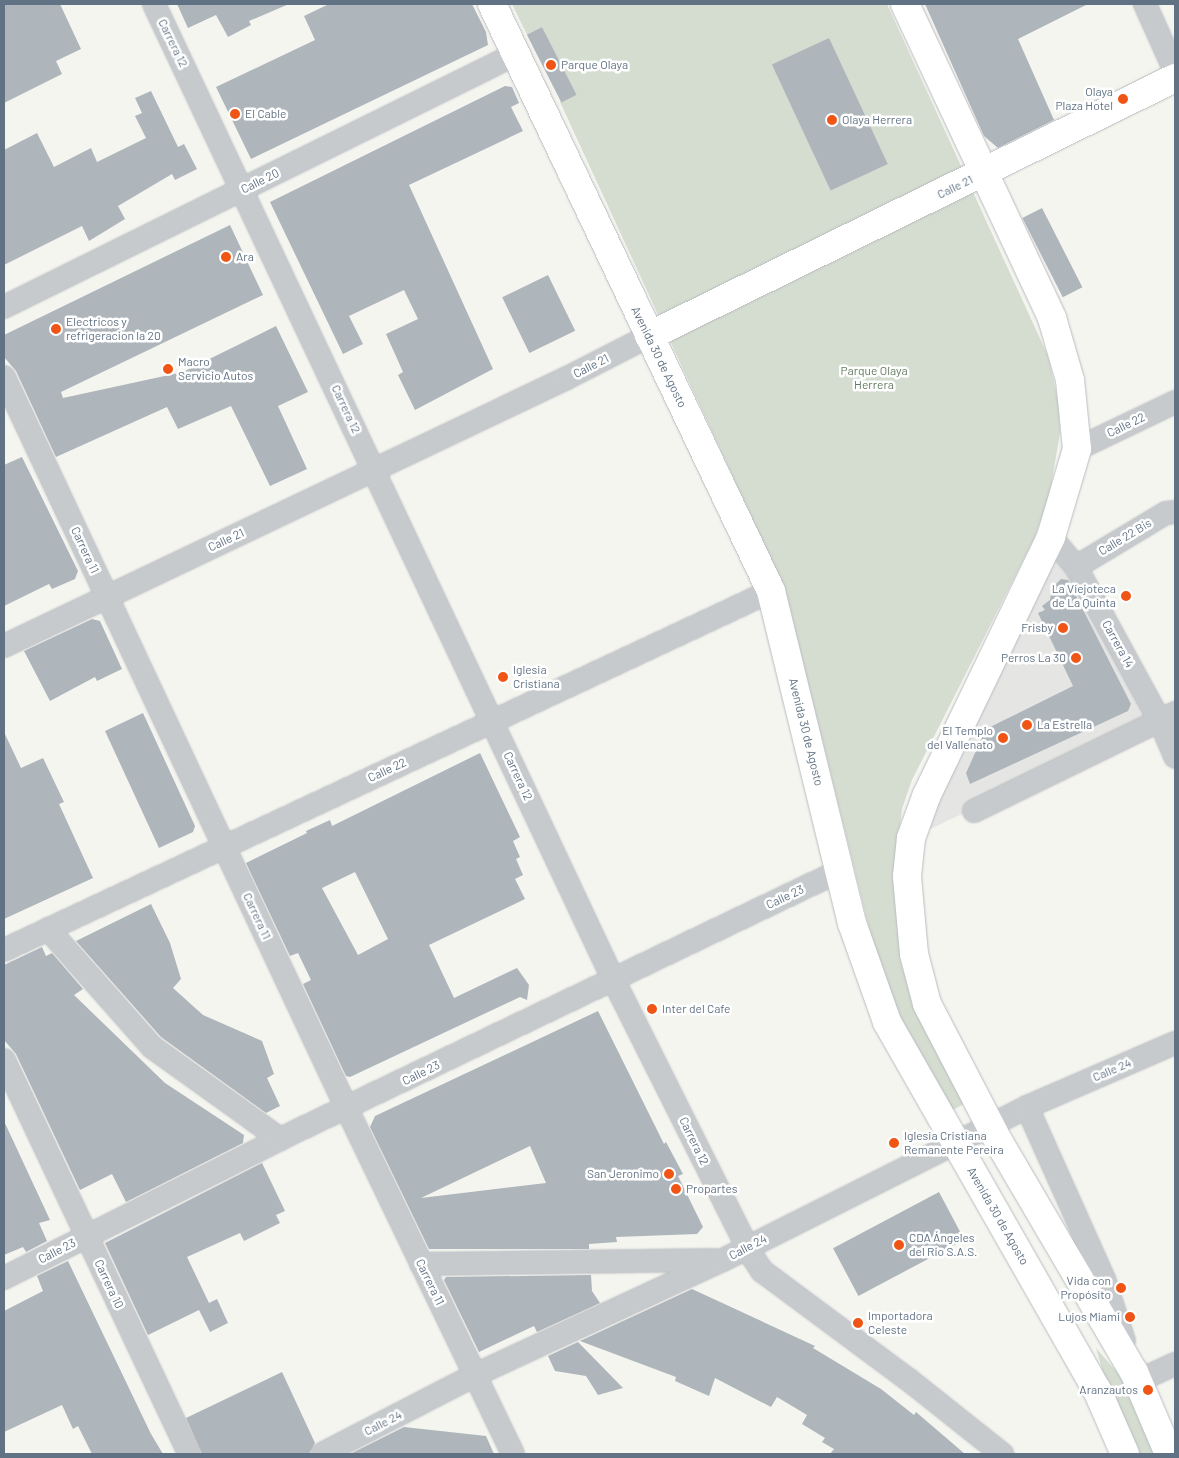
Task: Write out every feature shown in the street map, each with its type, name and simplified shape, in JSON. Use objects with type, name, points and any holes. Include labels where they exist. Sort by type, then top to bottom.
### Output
[{"type":"main road","name":"Avenida 30 de Agosto","points":[[492,4],[771,591],[839,871],[862,957],[886,1022],[1097,1390],[1125,1454]]},
{"type":"main road","points":[[905,4],[1052,318],[1070,380],[1077,449],[1051,537],[926,798],[911,838],[907,877],[914,954],[927,1004],[990,1125],[1136,1376],[1168,1450]]},
{"type":"main road","name":"Calle 21","points":[[649,336],[1175,78]]},
{"type":"street","name":"Carrera 12","points":[[154,4],[375,469],[612,979],[748,1248],[762,1270],[909,1380],[1002,1454]]},
{"type":"street","points":[[1145,4],[1175,72]]},
{"type":"street","name":"Calle 20","points":[[4,307],[516,54]]},
{"type":"street","name":"Calle 21","points":[[4,646],[649,336]]},
{"type":"street","name":"Carrera 11","points":[[4,376],[347,1109],[513,1454]]},
{"type":"street","name":"Calle 22","points":[[1077,449],[1175,402]]},
{"type":"street","name":"Calle 22 Bis","points":[[1076,566],[1166,512],[1175,512]]},
{"type":"street","name":"Carrera 14","points":[[1051,537],[1076,566],[1168,717],[1175,757]]},
{"type":"street","name":"Calle 22","points":[[4,950],[771,591]]},
{"type":"street","points":[[974,811],[1168,717]]},
{"type":"street","name":"Calle 23","points":[[4,1278],[280,1139],[347,1109],[612,979],[839,871]]},
{"type":"street","points":[[48,929],[152,1047],[280,1139]]},
{"type":"street","name":"Calle 24","points":[[322,1454],[475,1375],[748,1248],[1027,1107],[1175,1043]]},
{"type":"street","name":"Carrera 10","points":[[4,1060],[189,1454]]},
{"type":"street","points":[[1027,1107],[1104,1279],[1136,1376],[1175,1364]]},
{"type":"street","points":[[421,1264],[723,1260]]},
{"type":"shaded area","points":[[1051,537],[1160,721],[911,838]]},
{"type":"green space","name":"Parque Olaya Herrera","points":[[512,4],[887,4],[1048,356],[1059,404],[1060,433],[1049,497],[1034,539],[912,780],[902,809],[894,872],[900,959],[916,1009],[966,1103],[951,1111],[897,1017],[878,964],[785,590],[560,102],[575,94],[542,27],[527,35]]},
{"type":"green space","points":[[1096,1348],[1123,1379],[1155,1454],[1136,1454],[1107,1386]]},
{"type":"building","points":[[4,4],[60,4],[81,49],[56,61],[62,74],[4,103]]},
{"type":"building","points":[[177,4],[289,4],[249,21],[251,25],[228,37],[216,15],[188,28]]},
{"type":"building","points":[[329,4],[472,4],[486,32],[488,45],[251,159],[216,87],[315,40],[304,16]]},
{"type":"building","points":[[925,4],[1088,4],[1018,39],[1054,120],[998,148],[984,136]]},
{"type":"building","name":"Parque Olaya","points":[[542,27],[577,95],[561,102],[527,35]]},
{"type":"building","name":"Olaya Herrera","points":[[829,38],[888,164],[831,191],[772,65]]},
{"type":"building","points":[[505,86],[512,87],[519,103],[511,107],[523,131],[409,185],[493,369],[415,410],[398,375],[403,372],[386,334],[418,319],[404,290],[349,316],[363,344],[343,354],[270,202]]},
{"type":"building","points":[[151,91],[178,147],[184,144],[197,169],[175,180],[172,174],[118,206],[125,219],[89,241],[82,226],[4,265],[4,150],[37,133],[54,167],[91,148],[97,162],[146,138],[135,116],[142,113],[135,98]]},
{"type":"building","points":[[1042,208],[1082,287],[1063,297],[1022,218]]},
{"type":"building","points":[[230,225],[263,295],[61,392],[63,398],[183,372],[276,326],[308,392],[278,406],[307,469],[270,486],[231,406],[178,429],[167,407],[56,457],[16,371],[4,357],[4,335]]},
{"type":"building","points":[[548,275],[575,331],[529,353],[502,297]]},
{"type":"building","points":[[22,457],[78,571],[75,579],[52,589],[49,584],[4,606],[4,465]]},
{"type":"building","points":[[1061,579],[1068,580],[1131,704],[1128,711],[970,784],[966,773],[986,729],[1073,686],[1038,613],[1045,610],[1042,606],[1050,600],[1052,588]]},
{"type":"building","points":[[92,619],[100,621],[122,669],[97,681],[95,677],[50,701],[24,651]]},
{"type":"building","points":[[143,713],[195,826],[193,832],[159,848],[105,731]]},
{"type":"building","points":[[4,732],[21,768],[43,758],[64,802],[59,804],[93,878],[4,919]]},
{"type":"building","points":[[480,753],[520,837],[513,841],[520,857],[516,859],[523,875],[515,879],[525,899],[429,945],[454,998],[517,968],[529,985],[527,1000],[520,997],[350,1077],[346,1076],[303,984],[311,980],[298,953],[290,956],[246,863],[330,820],[332,826]],"holes":[[[355,872],[388,939],[358,955],[322,888]]]},
{"type":"building","points":[[151,904],[170,943],[181,979],[173,988],[203,1015],[262,1041],[274,1074],[267,1078],[280,1106],[266,1113],[161,1037],[76,941]]},
{"type":"building","points":[[42,947],[46,956],[52,953],[83,989],[74,995],[165,1083],[244,1135],[243,1143],[126,1202],[112,1174],[80,1190],[16,1054],[4,1040],[4,965]]},
{"type":"building","points":[[598,1011],[664,1144],[666,1142],[683,1174],[678,1176],[703,1227],[697,1234],[616,1237],[617,1242],[589,1244],[589,1249],[429,1249],[370,1127],[375,1116]],"holes":[[[530,1146],[546,1183],[421,1198]]]},
{"type":"building","points":[[4,1121],[50,1220],[39,1223],[47,1241],[26,1252],[23,1247],[4,1255]]},
{"type":"building","points":[[262,1163],[285,1211],[276,1215],[280,1223],[244,1241],[240,1233],[187,1257],[209,1303],[217,1299],[228,1323],[210,1332],[199,1310],[148,1335],[105,1243]]},
{"type":"building","name":"CDA Ángeles del Rio S.A.S.","points":[[939,1192],[964,1240],[858,1296],[833,1248]]},
{"type":"building","points":[[68,1261],[151,1434],[163,1454],[92,1454],[78,1426],[73,1429],[62,1405],[4,1432],[4,1311],[43,1291],[37,1276]]},
{"type":"building","points":[[591,1275],[592,1291],[600,1303],[537,1332],[534,1326],[479,1352],[444,1280],[446,1277]]},
{"type":"building","points":[[692,1289],[815,1346],[813,1348],[881,1389],[914,1415],[916,1412],[965,1454],[830,1454],[834,1449],[822,1442],[825,1438],[802,1424],[807,1415],[777,1397],[771,1407],[715,1378],[709,1396],[675,1381],[676,1377],[580,1341]]},
{"type":"building","points":[[578,1342],[623,1388],[598,1395],[586,1376],[555,1371],[548,1356]]},
{"type":"building","points":[[282,1372],[315,1443],[309,1454],[202,1454],[186,1418]]},
{"type":"building","points":[[404,1427],[486,1436],[494,1454],[350,1454]]},
{"type":"place","name":"Parque Olaya","points":[[551,65]]},
{"type":"place","name":"Olaya Plaza Hotel","points":[[1123,99]]},
{"type":"place","name":"El Cable","points":[[235,114]]},
{"type":"place","name":"Olaya Herrera","points":[[832,120]]},
{"type":"place","name":"Ara","points":[[226,257]]},
{"type":"place","name":"Electricos y refrigeracion la 20","points":[[56,329]]},
{"type":"place","name":"Macro Servicio Autos","points":[[168,369]]},
{"type":"place","name":"La Viejoteca de La Quinta","points":[[1126,596]]},
{"type":"place","name":"Frisby","points":[[1063,628]]},
{"type":"place","name":"Perros La 30","points":[[1076,658]]},
{"type":"place","name":"Iglesia Cristiana","points":[[503,677]]},
{"type":"place","name":"La Estrella","points":[[1027,725]]},
{"type":"place","name":"El Templo del Vallenato","points":[[1003,738]]},
{"type":"place","name":"Inter del Cafe","points":[[652,1009]]},
{"type":"place","name":"Iglesia Cristiana Remanente Pereira","points":[[894,1143]]},
{"type":"place","name":"San Jeronimo","points":[[669,1174]]},
{"type":"place","name":"Propartes","points":[[676,1189]]},
{"type":"place","name":"CDA Ángeles del Rio S.A.S.","points":[[899,1245]]},
{"type":"place","name":"Vida con Propósito","points":[[1121,1288]]},
{"type":"place","name":"Lujos Miami","points":[[1130,1317]]},
{"type":"place","name":"Importadora Celeste","points":[[858,1323]]},
{"type":"place","name":"Aranzautos","points":[[1148,1390]]}]
